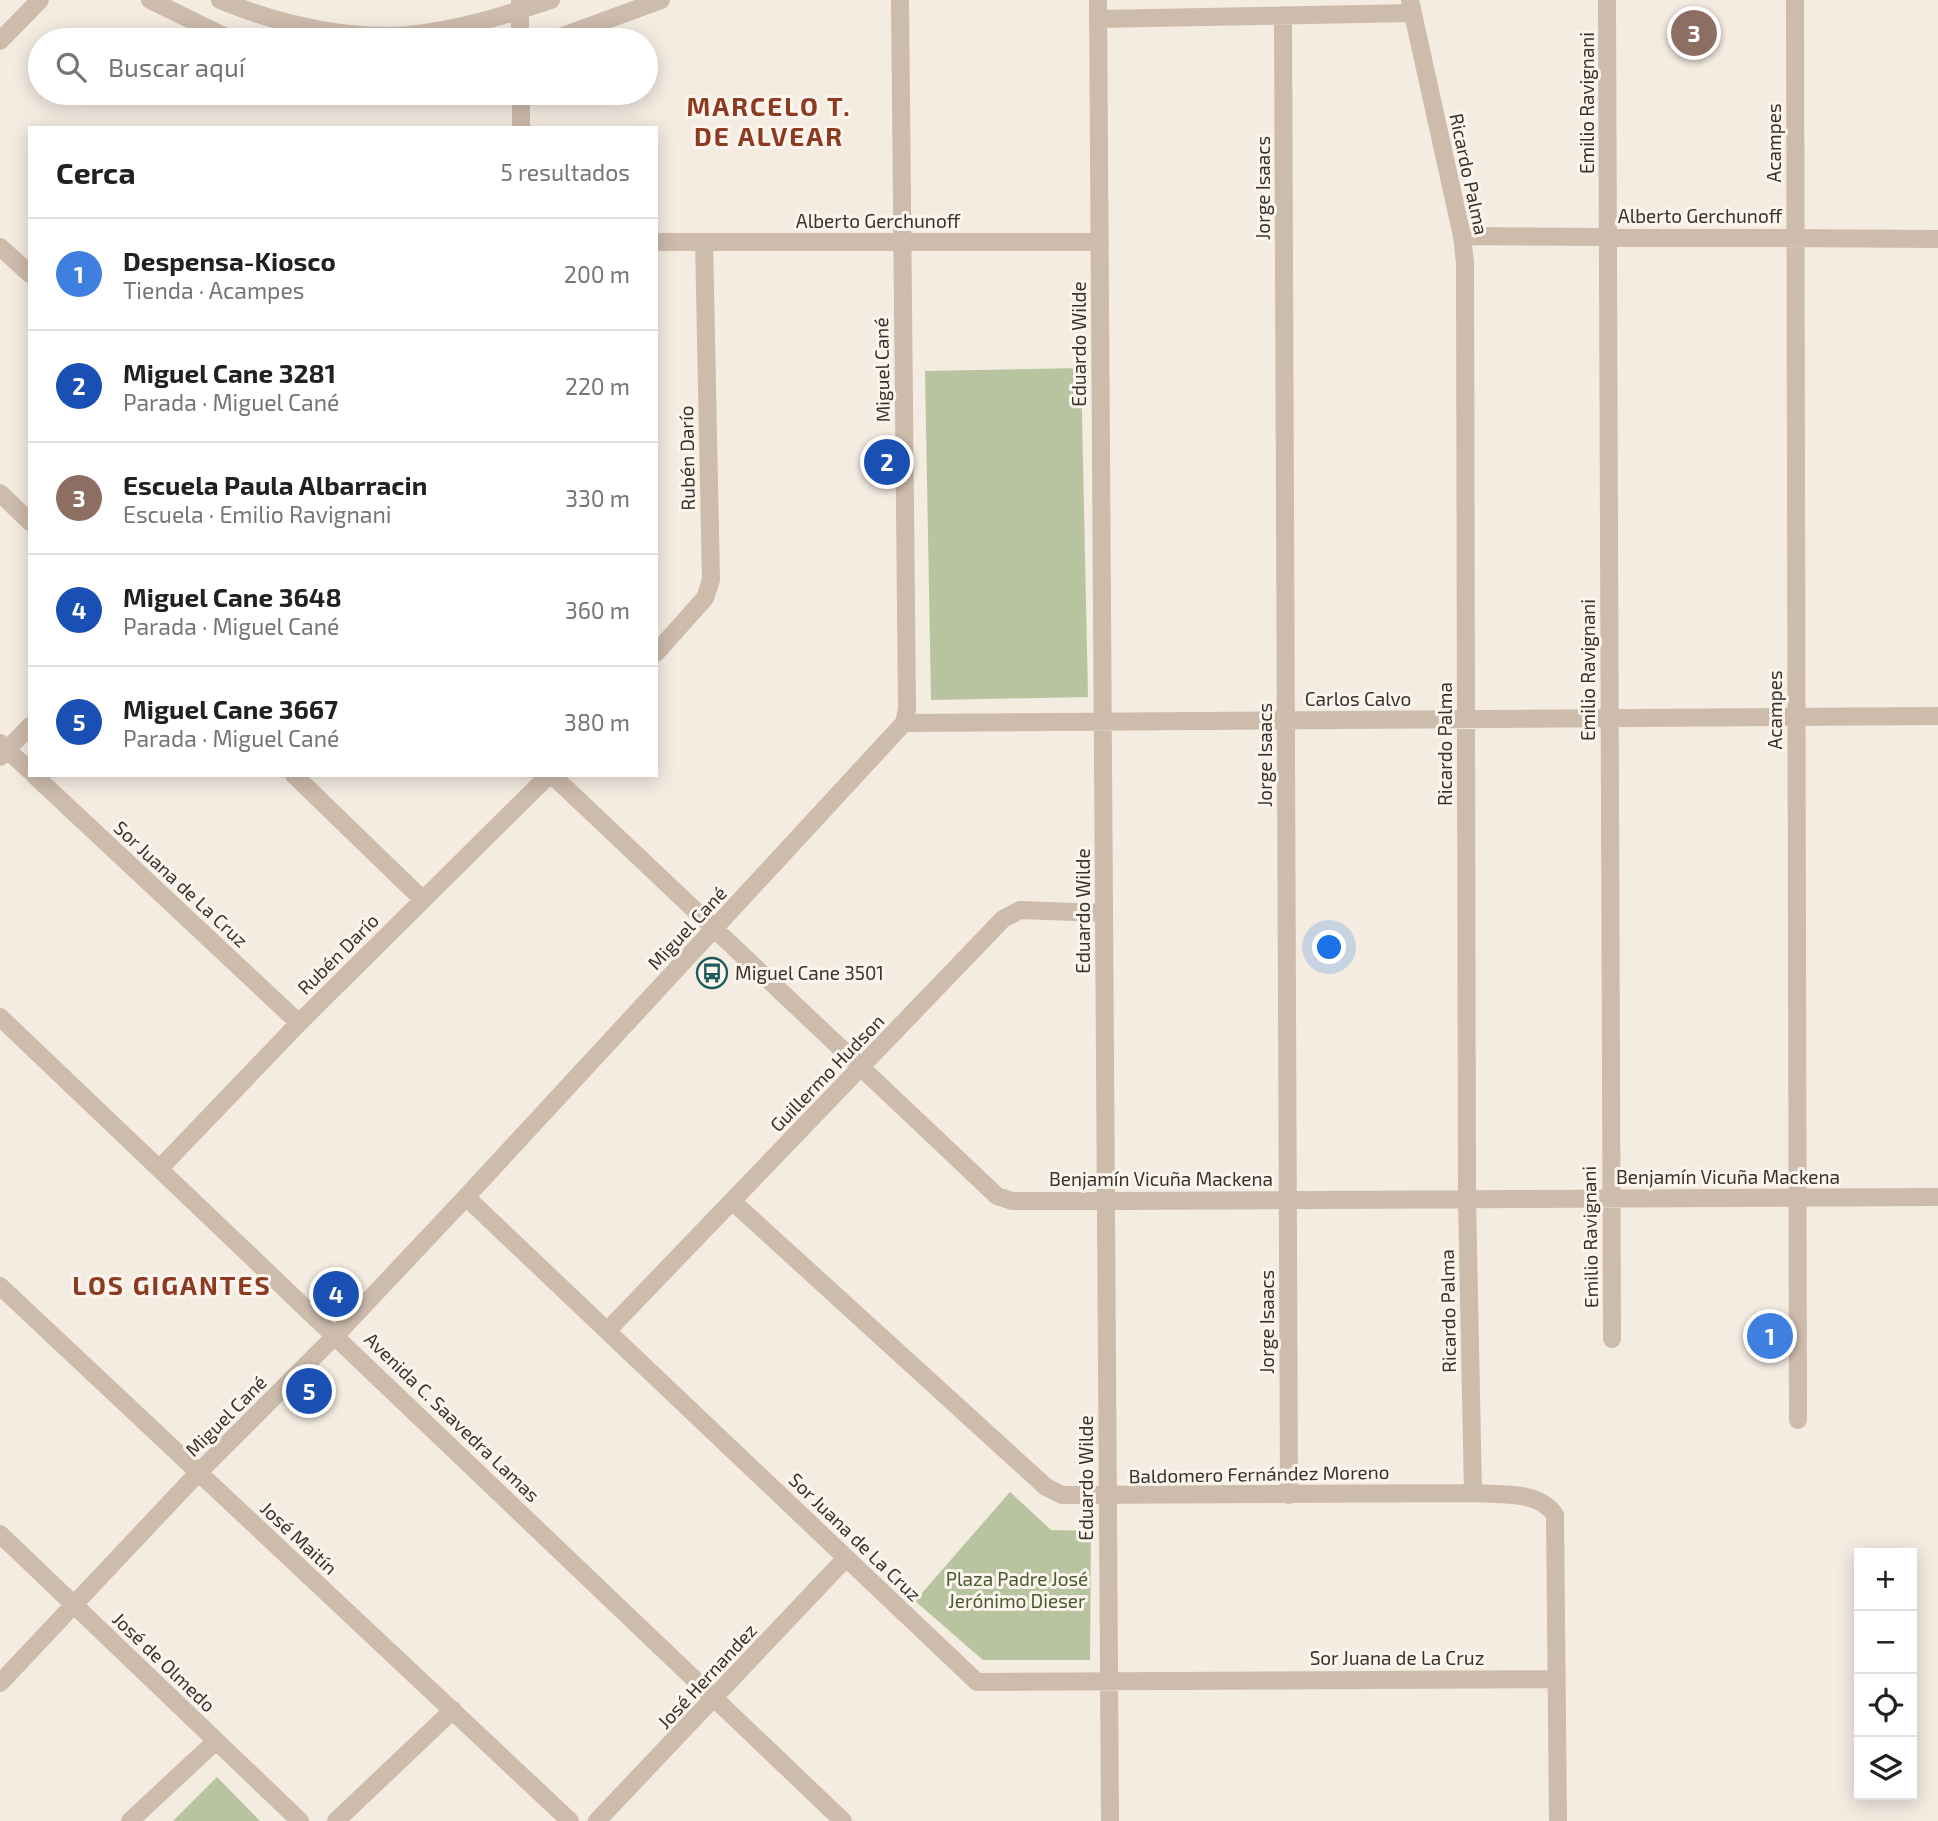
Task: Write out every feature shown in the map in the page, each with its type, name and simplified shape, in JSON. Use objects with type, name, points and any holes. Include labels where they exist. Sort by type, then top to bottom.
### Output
[{"type":"street","points":[[0,41],[40,0]]},
{"type":"street","points":[[150,0],[207,28]]},
{"type":"street","points":[[220,0],[243,10],[320,28]]},
{"type":"street","points":[[446,28],[520,5],[551,0]]},
{"type":"street","points":[[585,28],[661,0]]},
{"type":"street","name":"Miguel Cané","points":[[0,1683],[198,1473],[336,1335],[466,1197],[904,723],[907,709],[900,0]]},
{"type":"street","name":"Eduardo Wilde","points":[[1098,0],[1110,1821]]},
{"type":"street","name":"Emilio Ravignani","points":[[1607,0],[1612,1339]]},
{"type":"street","name":"Acampes","points":[[1795,0],[1798,1420]]},
{"type":"street","points":[[520,5],[520,28]]},
{"type":"street","points":[[1098,19],[1283,15],[1411,6]]},
{"type":"street","name":"Ricardo Palma","points":[[1411,6],[1462,236],[1467,1198],[1473,1493]]},
{"type":"street","name":"Jorge Isaacs","points":[[1283,15],[1289,1495]]},
{"type":"street","points":[[521,105],[521,126]]},
{"type":"street","name":"Alberto Gerchunoff","points":[[1462,236],[1938,239]]},
{"type":"street","name":"Alberto Gerchunoff","points":[[658,242],[1100,242]]},
{"type":"street","name":"Rubén Darío","points":[[658,651],[705,598],[711,580],[704,242]]},
{"type":"street","points":[[0,247],[27,269]]},
{"type":"street","points":[[0,493],[28,520]]},
{"type":"street","name":"Carlos Calvo","points":[[904,723],[1938,716]]},
{"type":"street","points":[[28,728],[2,750],[28,770]]},
{"type":"street","name":"Sor Juana de La Cruz","points":[[36,777],[299,1023]]},
{"type":"street","points":[[296,777],[422,899]]},
{"type":"street","name":"Rubén Darío","points":[[161,1167],[422,899],[548,777]]},
{"type":"street","name":"Benjamín Vicuña Mackena","points":[[552,777],[996,1196],[1013,1201],[1938,1197]]},
{"type":"street","name":"Guillermo Hudson","points":[[608,1330],[1011,913],[1020,910],[1103,913]]},
{"type":"street","name":"Avenida C. Saavedra Lamas","points":[[4,1027],[161,1167],[843,1821]]},
{"type":"street","name":"Sor Juana de La Cruz","points":[[466,1197],[977,1682],[1556,1679]]},
{"type":"street","name":"Baldomero Fernández Moreno","points":[[733,1201],[1046,1487],[1062,1495],[1473,1493],[1534,1498],[1548,1504],[1555,1515],[1556,1679]]},
{"type":"street","name":"José Maitín","points":[[0,1286],[570,1821]]},
{"type":"street","name":"José de Olmedo","points":[[0,1534],[300,1821]]},
{"type":"street","name":"José Hernandez","points":[[597,1821],[846,1558]]},
{"type":"street","points":[[1556,1679],[1558,1821]]},
{"type":"street","points":[[336,1821],[453,1710]]},
{"type":"street","points":[[130,1821],[216,1741]]},
{"type":"green space","points":[[1081,368],[1088,697],[931,700],[925,371]]},
{"type":"green space","name":"Plaza Padre José Jerónimo Dieser","points":[[1010,1492],[1051,1530],[1091,1531],[1090,1660],[983,1660],[915,1601]]},
{"type":"green space","points":[[217,1777],[260,1821],[173,1821]]},
{"type":"place","name":"Escuela Paula Albarracin","points":[[1694,33]]},
{"type":"place","name":"Miguel Cane 3281","points":[[887,462]]},
{"type":"place","name":"Miguel Cane 3501","points":[[712,973]]},
{"type":"place","name":"Miguel Cane 3648","points":[[336,1294]]},
{"type":"place","name":"Despensa-Kiosco","points":[[1770,1336]]},
{"type":"place","name":"Miguel Cane 3667","points":[[309,1391]]},
{"type":"district","name":"MARCELO T. DE ALVEAR","points":[[769,122]]},
{"type":"district","name":"LOS GIGANTES","points":[[172,1286]]}]
